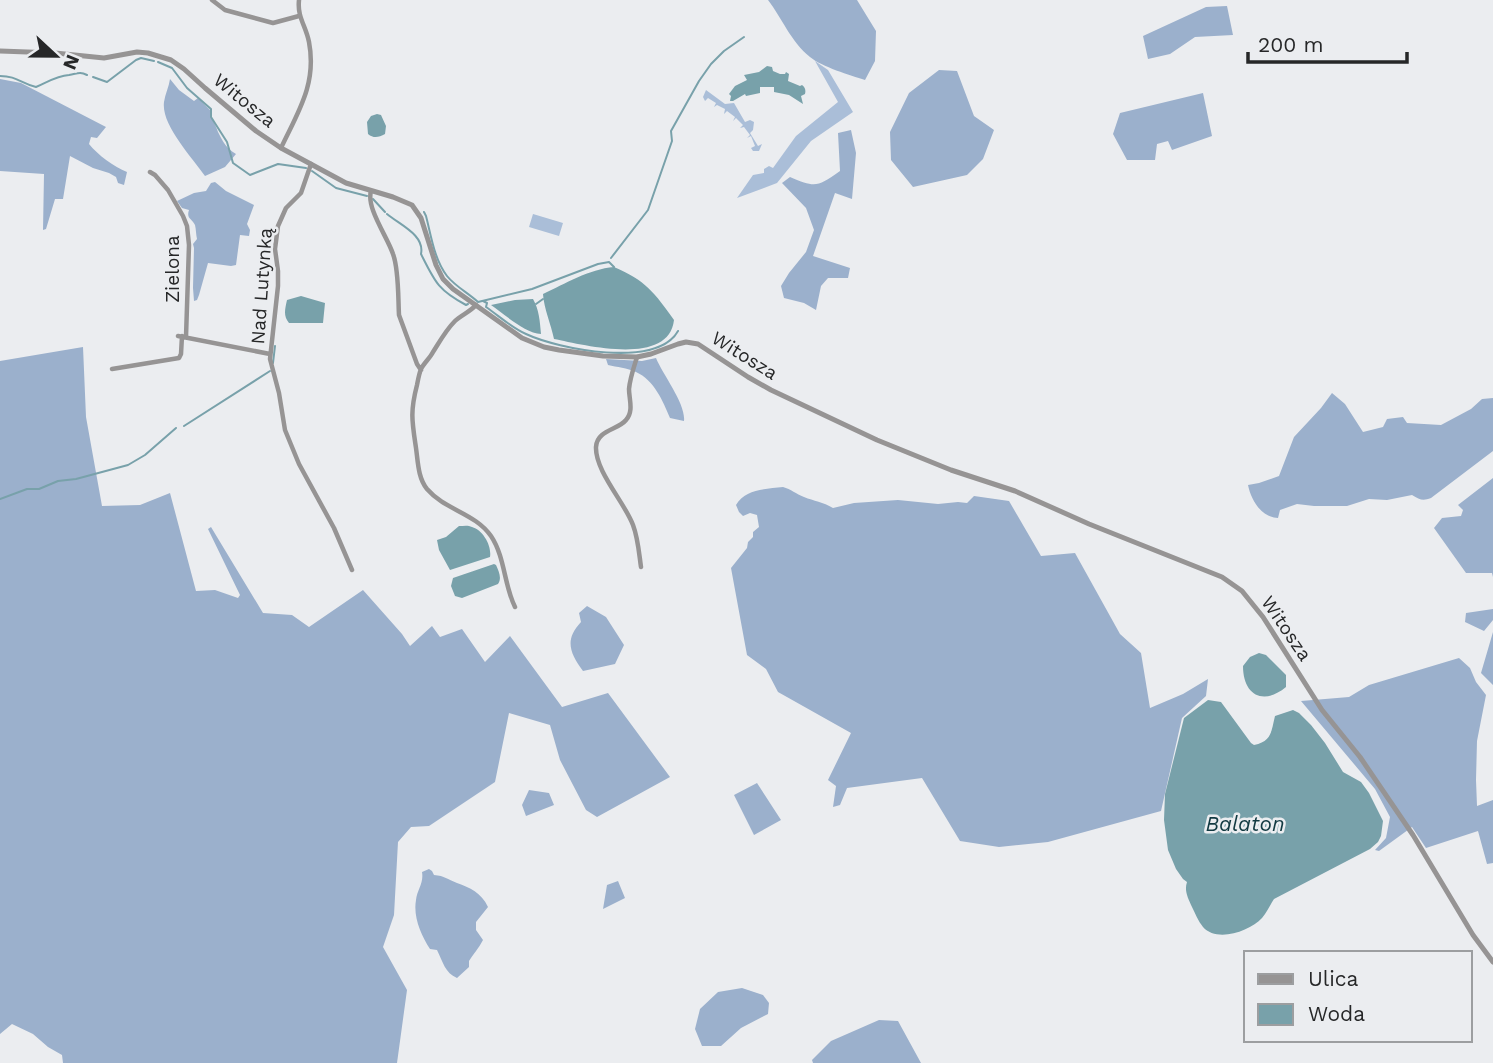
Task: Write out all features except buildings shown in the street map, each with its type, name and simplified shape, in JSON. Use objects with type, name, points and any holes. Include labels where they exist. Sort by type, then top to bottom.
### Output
[{"type":"street","points":[[212,0],[225,10],[273,23],[299,16]]},
{"type":"street","points":[[281,148],[304,100],[310,76],[310,44],[299,16],[299,0]]},
{"type":"street","name":"Witosza","points":[[0,51],[104,58],[137,52],[164,57],[184,68],[256,131],[281,148],[339,180],[412,205],[421,218],[443,279],[522,338],[544,347],[603,356],[637,357],[687,342],[698,344],[771,390],[877,440],[951,470],[1015,491],[1222,577],[1242,591],[1263,617],[1322,710],[1360,757],[1420,846],[1473,935],[1493,962]]},
{"type":"street","name":"Nad Lutynką","points":[[311,164],[300,193],[286,208],[278,226],[275,249],[278,286],[270,366],[277,383],[285,430],[352,570]]},
{"type":"street","name":"Zielona","points":[[112,369],[175,359],[181,354],[189,245],[187,226],[168,190],[150,172]]},
{"type":"street","points":[[371,191],[372,207],[395,260],[399,316],[421,370]]},
{"type":"street","points":[[476,305],[448,329],[421,370],[411,412],[424,484],[432,494],[483,526],[493,538],[514,607]]},
{"type":"street","points":[[182,337],[270,354]]},
{"type":"street","points":[[637,357],[629,388],[629,416],[625,422],[599,438],[596,444],[604,474],[632,523],[641,567]]},
{"type":"shaded area","points":[[768,0],[857,0],[876,31],[875,61],[865,80],[810,57],[792,37]]},
{"type":"shaded area","points":[[1227,6],[1233,35],[1195,37],[1170,54],[1148,59],[1143,36],[1206,7]]},
{"type":"shaded area","points":[[815,61],[828,70],[853,112],[811,141],[777,183],[737,198],[753,175],[764,173],[764,169],[769,166],[773,168],[796,136],[838,102]]},
{"type":"shaded area","points":[[939,70],[957,71],[974,116],[994,130],[983,159],[967,175],[913,187],[891,160],[890,132],[909,93]]},
{"type":"shaded area","points":[[0,79],[21,83],[106,127],[97,138],[91,137],[89,144],[106,160],[127,172],[124,185],[118,183],[116,177],[109,173],[70,156],[63,199],[55,199],[46,229],[43,230],[44,174],[0,171]]},
{"type":"shaded area","points":[[170,79],[179,90],[194,101],[198,98],[210,110],[223,142],[236,154],[225,167],[205,176],[172,131],[164,111]]},
{"type":"shaded area","points":[[706,90],[725,104],[734,103],[745,122],[754,122],[750,133],[758,146],[762,144],[759,151],[753,151],[751,148],[755,146],[751,136],[747,138],[750,135],[744,127],[740,128],[743,125],[736,118],[733,121],[735,117],[727,111],[724,114],[725,109],[717,105],[714,107],[716,103],[708,98],[705,101],[703,97]]},
{"type":"shaded area","points":[[1203,93],[1212,136],[1172,150],[1168,141],[1157,144],[1155,160],[1127,160],[1113,134],[1120,113]]},
{"type":"shaded area","points":[[851,130],[856,153],[852,199],[835,193],[813,256],[850,268],[848,278],[828,278],[821,286],[816,310],[804,303],[784,298],[781,286],[806,252],[814,230],[806,208],[782,183],[790,177],[811,184],[821,183],[840,171],[838,133]]},
{"type":"shaded area","points":[[215,182],[226,191],[254,205],[247,224],[249,236],[240,235],[236,265],[208,263],[199,295],[194,301],[193,244],[197,239],[195,227],[189,217],[189,210],[182,208],[177,201],[206,191],[211,183]]},
{"type":"shaded area","points":[[533,214],[563,223],[559,236],[529,227]]},
{"type":"shaded area","points":[[83,347],[86,417],[102,506],[140,505],[170,493],[196,591],[215,590],[238,598],[240,595],[208,529],[211,527],[263,613],[292,615],[309,627],[363,590],[410,646],[432,626],[440,637],[462,629],[485,662],[510,636],[562,707],[608,693],[670,777],[597,817],[586,810],[560,760],[550,725],[509,713],[495,782],[429,826],[411,827],[398,842],[394,915],[383,947],[407,990],[397,1063],[63,1063],[62,1055],[33,1034],[12,1024],[0,1034],[0,361]]},
{"type":"shaded area","points":[[656,358],[678,398],[684,421],[670,418],[648,380],[636,372],[608,365],[606,359],[642,361]]},
{"type":"shaded area","points":[[1332,393],[1345,404],[1363,432],[1383,427],[1387,419],[1403,417],[1407,423],[1441,425],[1471,409],[1482,399],[1493,398],[1493,451],[1428,499],[1422,500],[1412,495],[1387,500],[1369,499],[1347,506],[1297,504],[1280,510],[1278,518],[1267,515],[1254,502],[1248,485],[1279,476],[1294,437]]},
{"type":"shaded area","points":[[1493,478],[1493,577],[1492,573],[1466,573],[1434,528],[1442,518],[1461,516],[1463,510],[1458,505]]},
{"type":"shaded area","points":[[783,487],[833,508],[854,503],[898,500],[938,504],[967,503],[974,496],[1009,501],[1041,556],[1075,553],[1120,634],[1141,653],[1150,708],[1183,694],[1208,679],[1206,696],[1182,718],[1161,811],[1048,842],[999,847],[960,841],[922,778],[847,788],[840,805],[833,807],[836,786],[828,780],[851,733],[778,692],[766,669],[747,655],[731,568],[747,548],[753,532],[759,527],[757,515],[750,513],[743,516],[736,505],[750,493]]},
{"type":"shaded area","points":[[587,606],[606,617],[624,645],[615,664],[583,671],[572,652],[571,641],[581,622],[579,613]]},
{"type":"shaded area","points":[[1493,609],[1493,620],[1484,631],[1465,622],[1466,613]]},
{"type":"shaded area","points":[[1493,632],[1493,685],[1481,673]]},
{"type":"shaded area","points":[[1459,658],[1470,668],[1486,695],[1477,741],[1477,806],[1493,800],[1493,863],[1487,864],[1478,831],[1426,848],[1412,827],[1379,851],[1375,850],[1386,838],[1390,817],[1375,789],[1301,701],[1349,697],[1369,685]]},
{"type":"shaded area","points":[[757,783],[781,820],[754,835],[734,795]]},
{"type":"shaded area","points":[[529,790],[549,793],[554,805],[526,816],[522,805]]},
{"type":"shaded area","points":[[429,869],[434,875],[475,891],[488,907],[476,922],[476,930],[483,940],[469,961],[469,967],[457,978],[447,970],[437,950],[430,949],[417,919],[415,906],[422,872]]},
{"type":"shaded area","points":[[618,881],[625,898],[603,909],[607,885]]},
{"type":"shaded area","points":[[742,988],[763,995],[769,1003],[768,1014],[741,1028],[721,1046],[702,1046],[695,1029],[700,1009],[718,992]]},
{"type":"shaded area","points":[[879,1020],[898,1021],[921,1063],[813,1063],[812,1060],[831,1041]]},
{"type":"water","points":[[767,66],[780,74],[786,72],[789,74],[788,81],[804,87],[805,94],[801,96],[803,104],[789,95],[774,92],[774,87],[760,87],[760,93],[745,94],[730,101],[729,94],[735,86],[747,80],[744,75],[759,72]]},
{"type":"water","points":[[381,115],[386,126],[385,134],[374,137],[368,134],[367,122],[371,116]]},
{"type":"water","points":[[614,267],[642,282],[661,302],[674,320],[669,335],[657,344],[623,349],[554,339],[543,294],[586,274]]},
{"type":"water","points":[[301,296],[325,303],[323,323],[289,323],[285,315],[287,300]]},
{"type":"water","points":[[533,299],[538,311],[541,334],[522,327],[491,305],[515,300]]},
{"type":"water","points":[[459,526],[470,526],[480,531],[488,543],[490,557],[450,570],[439,550],[437,540],[446,537]]},
{"type":"water","points":[[494,564],[500,575],[498,584],[462,598],[455,596],[451,586],[453,578]]},
{"type":"water","points":[[1259,653],[1266,655],[1286,675],[1286,687],[1270,696],[1256,694],[1246,684],[1243,666],[1250,657]]},
{"type":"water","name":"Balaton","points":[[1208,700],[1221,702],[1254,745],[1268,738],[1275,716],[1293,710],[1299,713],[1325,743],[1343,772],[1361,782],[1383,821],[1381,836],[1370,849],[1274,899],[1257,923],[1242,931],[1225,935],[1209,932],[1198,920],[1187,894],[1187,882],[1176,869],[1168,850],[1164,820],[1165,794],[1184,718]]},
{"type":"waterway","points":[[611,258],[648,210],[672,141],[671,131],[699,81],[724,51],[744,37]]},
{"type":"waterway","points":[[93,77],[107,82],[136,60],[141,58],[154,61]]},
{"type":"waterway","points":[[158,62],[172,68],[187,88],[211,109],[211,117],[227,142],[233,163],[250,175],[278,164],[306,168]]},
{"type":"waterway","points":[[0,76],[11,77],[36,87],[60,77],[80,73],[87,75]]},
{"type":"waterway","points":[[312,171],[336,188],[367,196]]},
{"type":"waterway","points":[[373,199],[385,212]]},
{"type":"waterway","points":[[424,212],[436,255],[447,276],[478,302],[532,289],[598,264],[609,262],[614,267]]},
{"type":"waterway","points":[[387,214],[405,226],[419,241],[421,254],[438,284],[449,295],[468,304]]},
{"type":"waterway","points":[[536,304],[543,299]]},
{"type":"waterway","points":[[483,301],[487,303],[486,307],[521,331],[541,340],[583,350],[629,353],[650,350],[667,343],[678,331]]},
{"type":"waterway","points":[[273,363],[275,346]]},
{"type":"waterway","points":[[184,426],[270,371]]},
{"type":"waterway","points":[[0,499],[27,489],[39,489],[58,481],[128,465],[145,455],[176,428]]}]
